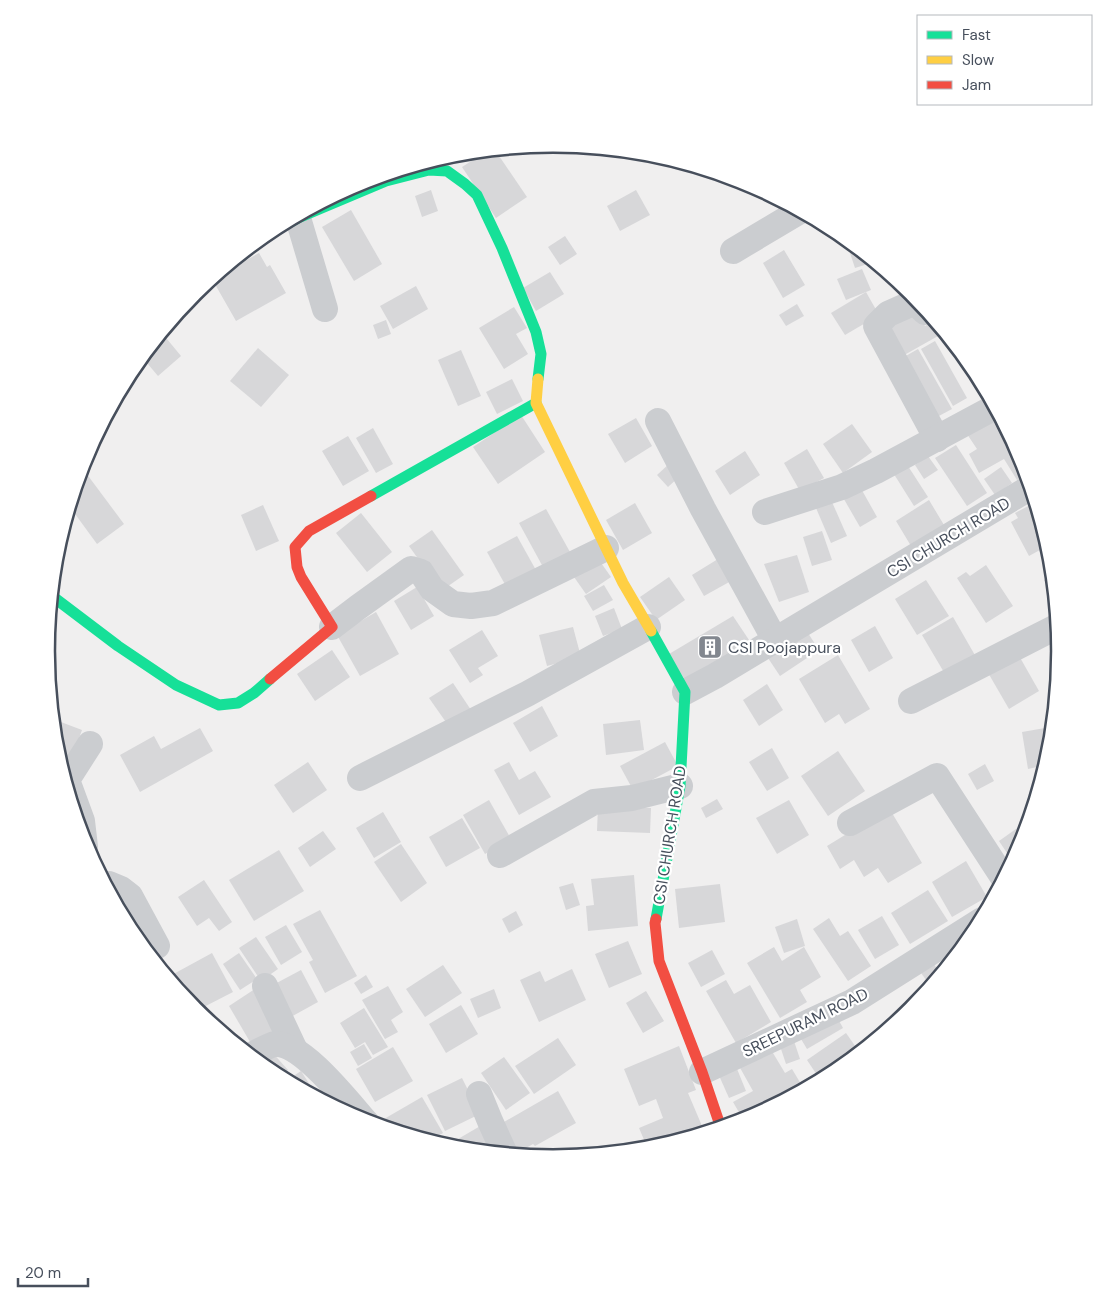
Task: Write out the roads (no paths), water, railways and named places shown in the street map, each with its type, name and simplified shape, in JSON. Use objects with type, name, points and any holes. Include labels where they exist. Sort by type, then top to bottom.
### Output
[{"type":"street","points":[[392,180],[429,170],[447,171],[476,195],[498,239],[536,332],[541,354],[536,403],[623,584],[685,692]]},
{"type":"street","points":[[733,252],[794,215]]},
{"type":"street","points":[[300,223],[326,308]]},
{"type":"street","points":[[911,304],[888,314],[876,326],[937,439]]},
{"type":"street","points":[[332,627],[306,586],[297,567],[295,547],[304,536],[309,531],[536,403]]},
{"type":"street","points":[[765,512],[842,487],[989,410]]},
{"type":"street","points":[[658,420],[702,509],[775,640]]},
{"type":"street","name":"CSI CHURCH ROAD","points":[[719,1122],[702,1072],[659,961],[655,923],[680,786],[685,692],[716,676],[1026,490]]},
{"type":"street","points":[[58,600],[118,646],[176,685],[219,705],[238,703],[254,693],[356,608],[411,569],[422,572],[432,589],[453,604],[471,606],[493,603],[606,548]]},
{"type":"street","points":[[360,778],[527,694],[648,627]]},
{"type":"street","points":[[911,701],[1051,629]]},
{"type":"street","points":[[71,774],[90,744]]},
{"type":"street","points":[[850,823],[937,776],[1000,873]]},
{"type":"street","points":[[500,855],[594,802],[632,798],[680,786]]},
{"type":"street","points":[[114,886],[130,896],[157,946]]},
{"type":"street","name":"SREEPURAM ROAD","points":[[702,1072],[852,1002],[967,929]]},
{"type":"street","points":[[265,986],[295,1050]]},
{"type":"street","points":[[258,1052],[275,1044],[290,1047],[312,1063],[353,1108]]},
{"type":"street","points":[[479,1094],[502,1147]]},
{"type":"place","name":"CSI Poojappura","points":[[710,647]]}]
